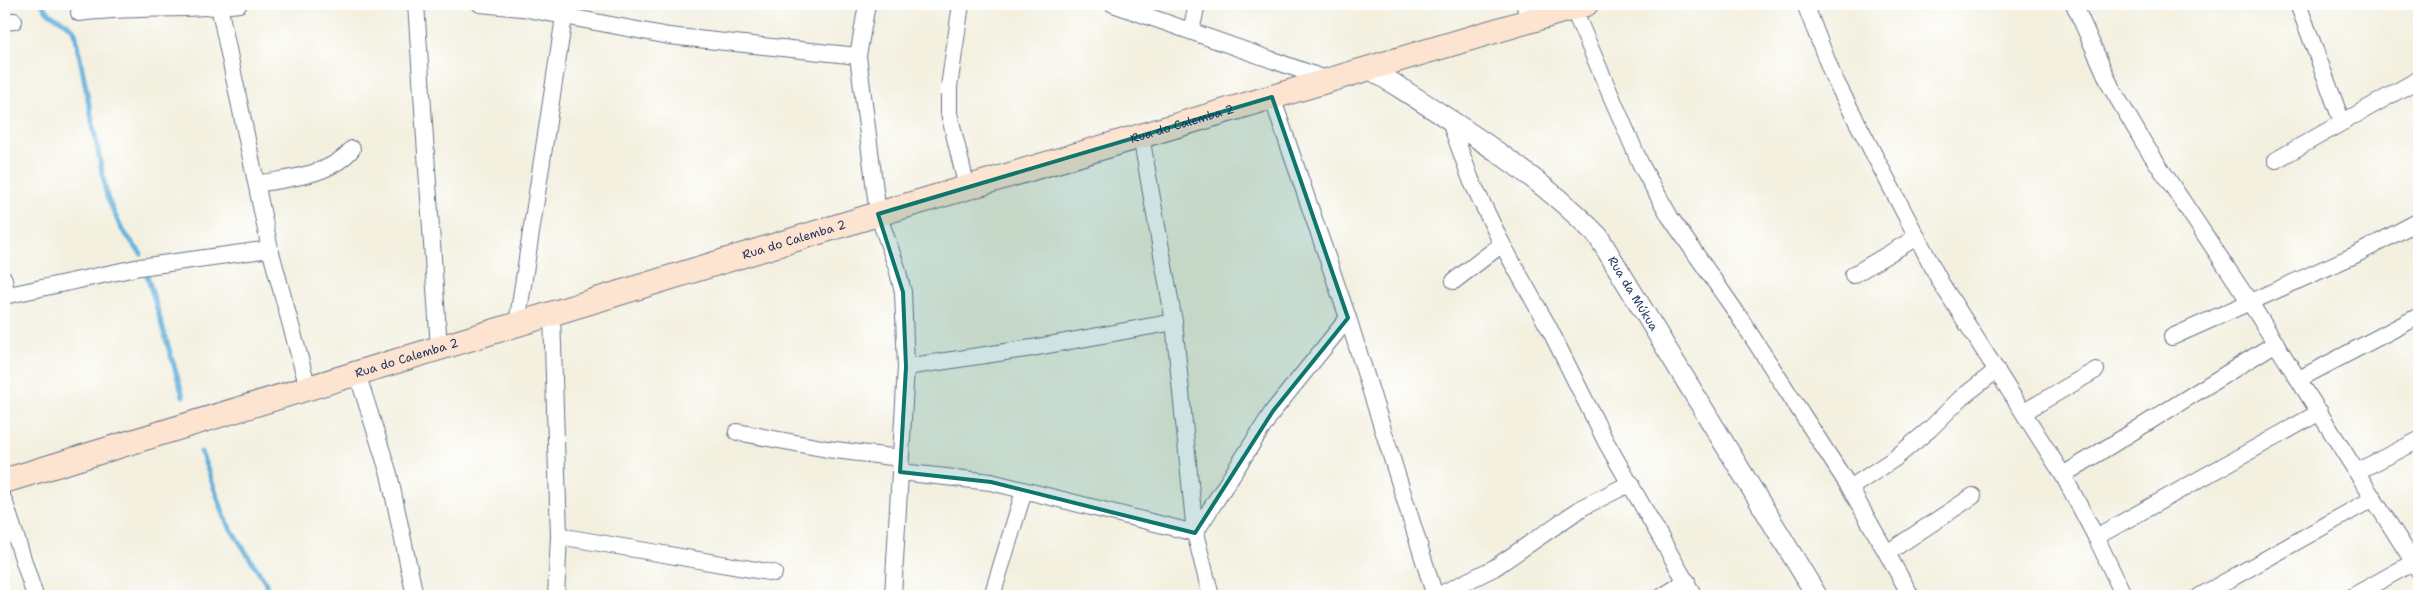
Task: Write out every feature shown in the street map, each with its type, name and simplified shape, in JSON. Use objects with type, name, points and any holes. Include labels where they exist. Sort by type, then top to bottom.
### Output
[{"type":"main road","name":"Rua do Calemba 2","points":[[4,481],[878,214],[1329,80],[1526,13],[1580,6]]},
{"type":"street","points":[[80,13],[121,6],[219,6],[239,4]]},
{"type":"street","points":[[416,4],[439,348]]},
{"type":"street","points":[[480,4],[566,10],[669,36],[858,56]]},
{"type":"street","points":[[867,4],[858,56],[878,214],[897,268],[903,292],[906,367],[893,596]]},
{"type":"street","points":[[961,4],[949,87],[949,112],[967,188]]},
{"type":"street","points":[[1113,4],[1329,80]]},
{"type":"street","points":[[1191,31],[1197,4]]},
{"type":"street","points":[[1805,4],[1833,76],[1941,283],[2063,475],[2096,537],[2124,596]]},
{"type":"street","points":[[2074,4],[2111,87],[2130,120],[2276,343],[2416,566],[2352,596]]},
{"type":"street","points":[[2298,4],[2342,122]]},
{"type":"street","points":[[219,6],[270,249],[308,388]]},
{"type":"street","points":[[1580,6],[1641,165],[1670,216],[1734,309],[1850,488],[1911,596]]},
{"type":"street","points":[[517,324],[566,10]]},
{"type":"street","name":"Rua da Múkua","points":[[1368,68],[1449,119],[1567,205],[1598,236],[1817,596]]},
{"type":"street","points":[[2276,160],[2419,79]]},
{"type":"street","points":[[1272,97],[1348,318],[1436,596],[1494,568],[1584,507],[1631,483]]},
{"type":"street","points":[[1449,119],[1471,180],[1502,244],[1549,328],[1606,442],[1694,596]]},
{"type":"street","points":[[1141,136],[1174,322],[1195,533],[1211,596]]},
{"type":"street","points":[[257,184],[324,170],[344,160],[352,149]]},
{"type":"street","points":[[2172,337],[2355,255],[2419,221]]},
{"type":"street","points":[[1853,275],[1917,236]]},
{"type":"street","points":[[1454,281],[1502,244]]},
{"type":"street","points":[[5,290],[140,267],[270,249]]},
{"type":"street","points":[[552,314],[559,536],[556,596]]},
{"type":"street","points":[[2299,379],[2419,316]]},
{"type":"street","points":[[1195,533],[1273,412],[1348,318]]},
{"type":"street","points":[[906,367],[1032,348],[1174,322]]},
{"type":"street","points":[[2063,475],[2276,343]]},
{"type":"street","points":[[1850,488],[1894,459],[1930,429],[1961,398],[1997,370]]},
{"type":"street","points":[[2024,412],[2096,370]]},
{"type":"street","points":[[357,373],[389,474],[415,596]]},
{"type":"street","points":[[2096,537],[2320,412]]},
{"type":"street","points":[[737,432],[991,482],[1195,533]]},
{"type":"street","points":[[2358,471],[2419,440]]},
{"type":"street","points":[[992,596],[1024,491]]},
{"type":"street","points":[[1887,553],[1973,496]]},
{"type":"street","points":[[2200,596],[2374,498]]},
{"type":"street","points":[[4,500],[35,596]]},
{"type":"street","points":[[559,536],[774,573]]},
{"type":"street","points":[[1663,596],[1687,581]]},
{"type":"highlighted area","points":[[1272,97],[1348,318],[1273,411],[1195,533],[991,482],[900,472],[906,367],[903,292],[878,214]]},
{"type":"waterway","points":[[42,4],[49,13],[67,24],[75,32],[107,197],[121,228],[141,254]]},
{"type":"waterway","points":[[147,275],[183,396]]},
{"type":"waterway","points":[[201,452],[227,523],[266,583],[267,596]]}]
